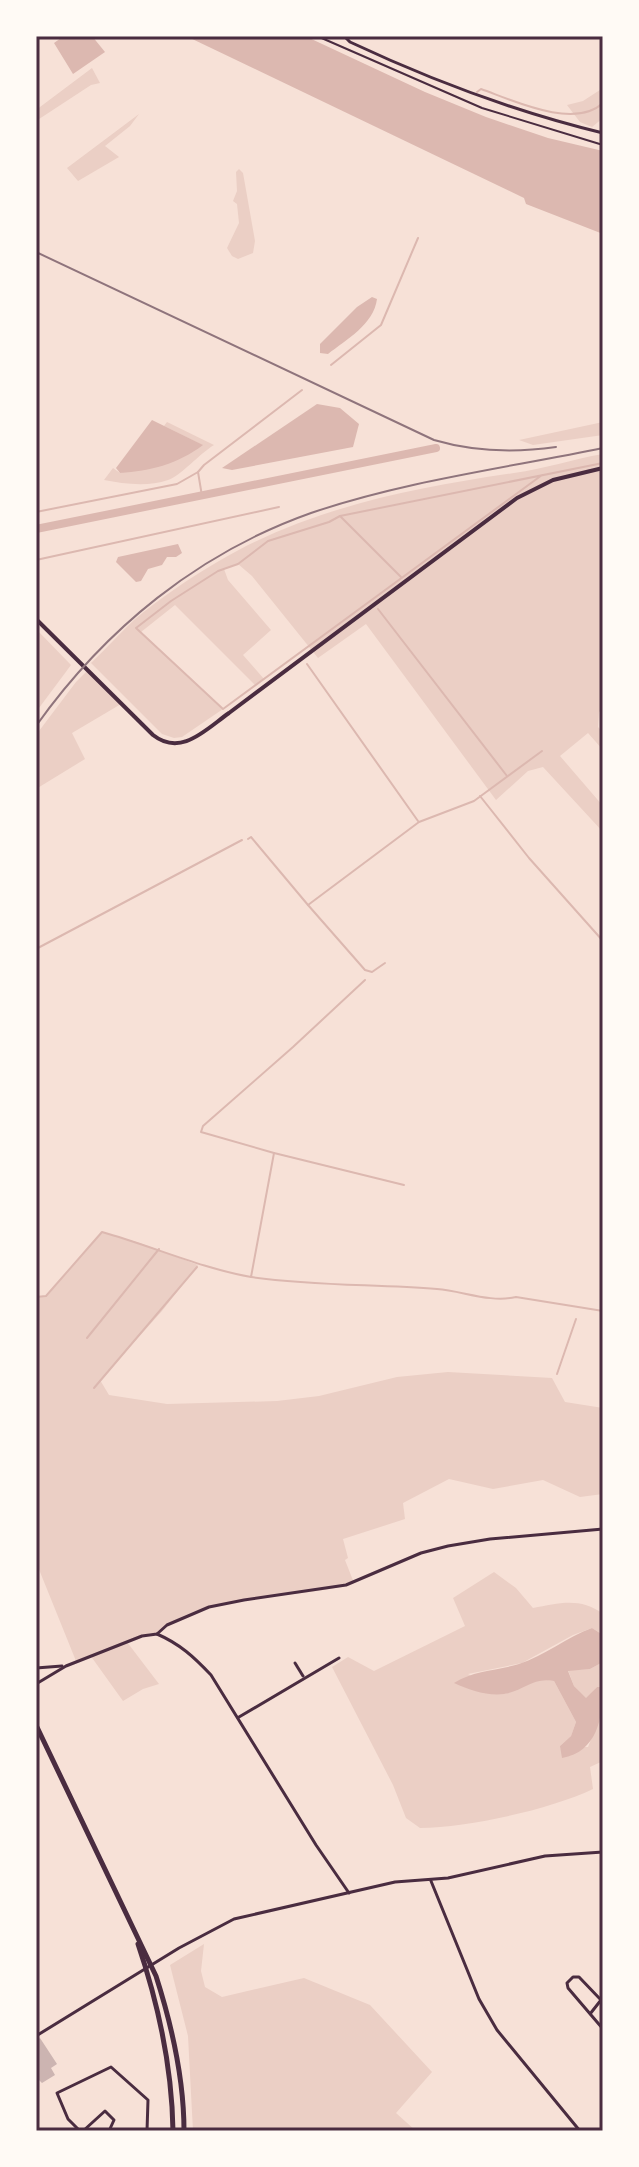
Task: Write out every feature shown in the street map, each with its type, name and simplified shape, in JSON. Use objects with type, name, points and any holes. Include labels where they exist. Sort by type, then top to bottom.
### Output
[{"type":"main road","points":[[36,1725],[156,1976],[169,2016],[179,2071],[184,2131]]},
{"type":"main road","points":[[129,1917],[160,2015],[172,2086],[173,2131]]},
{"type":"street","points":[[344,36],[350,42],[392,62],[452,86],[555,122],[603,133]]},
{"type":"street","points":[[36,619],[153,735],[167,744],[183,744],[517,498],[553,480],[603,468]]},
{"type":"street","points":[[157,1634],[167,1625],[209,1607],[346,1585],[421,1553],[448,1546],[603,1529]]},
{"type":"street","points":[[36,1684],[66,1666],[142,1636],[157,1634],[177,1643],[194,1655],[211,1675],[349,1893]]},
{"type":"street","points":[[237,1718],[339,1658]]},
{"type":"street","points":[[295,1663],[304,1678]]},
{"type":"street","points":[[36,1668],[66,1666]]},
{"type":"street","points":[[36,2036],[234,1919],[395,1882],[431,1881],[545,1856],[603,1852]]},
{"type":"street","points":[[431,1881],[479,1999],[497,2030],[580,2131]]},
{"type":"street","points":[[590,2014],[601,2000],[579,1977],[573,1977],[567,1983],[568,1988],[590,2014],[603,2029]]},
{"type":"street","points":[[36,2028],[42,2032]]},
{"type":"street","points":[[109,2131],[114,2120],[105,2111],[81,2131],[68,2119],[57,2093],[111,2067],[148,2100],[147,2131]]},
{"type":"path","points":[[317,36],[482,108],[603,145]]},
{"type":"shaded area","points":[[60,36],[92,36],[105,52],[73,74],[54,43]]},
{"type":"shaded area","points":[[186,36],[305,36],[486,117],[548,138],[603,151],[603,234],[526,204],[524,198]]},
{"type":"shaded area","points":[[92,68],[100,83],[91,85],[36,121],[36,110]]},
{"type":"shaded area","points":[[603,88],[603,118],[592,127],[580,122],[567,105],[583,101]]},
{"type":"shaded area","points":[[139,114],[130,126],[105,146],[119,157],[78,181],[67,168]]},
{"type":"shaded area","points":[[239,169],[243,173],[255,241],[253,253],[238,259],[227,248],[239,223],[237,204],[233,201]]},
{"type":"shaded area","points":[[372,297],[377,299],[375,308],[365,324],[328,354],[320,353],[320,344],[357,307]]},
{"type":"shaded area","points":[[317,404],[340,408],[359,424],[353,447],[232,470],[222,468]]},
{"type":"shaded area","points":[[152,420],[203,445],[163,465],[120,473],[116,468]]},
{"type":"shaded area","points":[[167,422],[214,445],[168,480],[128,484],[104,480],[113,468],[120,473],[202,445],[164,426]]},
{"type":"shaded area","points":[[603,422],[603,435],[533,445],[519,440]]},
{"type":"shaded area","points":[[603,454],[603,709],[599,712],[598,727],[603,732],[603,750],[588,733],[560,756],[603,806],[603,832],[543,767],[528,771],[496,800],[366,624],[318,658],[252,576],[238,564],[224,569],[228,580],[271,630],[243,655],[264,679],[255,685],[175,605],[141,632],[223,709],[182,737],[162,734],[91,663],[134,620],[175,589],[219,561],[289,527],[400,493]]},
{"type":"shaded area","points":[[178,544],[182,553],[167,557],[162,565],[148,569],[141,581],[136,582],[116,562],[118,557]]},
{"type":"shaded area","points":[[36,629],[71,665],[36,712]]},
{"type":"shaded area","points":[[88,670],[121,704],[72,733],[85,759],[36,789],[36,735]]},
{"type":"shaded area","points":[[102,1232],[198,1265],[162,1311],[100,1380],[109,1395],[167,1404],[277,1401],[319,1396],[397,1377],[448,1372],[552,1378],[565,1402],[603,1408],[603,1494],[580,1497],[543,1480],[493,1489],[449,1479],[403,1503],[405,1519],[343,1539],[348,1558],[345,1560],[354,1583],[225,1603],[177,1620],[157,1634],[150,1633],[127,1642],[159,1684],[123,1701],[90,1655],[76,1661],[36,1562],[36,1297],[47,1296]]},
{"type":"shaded area","points":[[494,1572],[516,1588],[533,1608],[578,1603],[595,1609],[603,1614],[603,1635],[592,1628],[522,1663],[468,1674],[505,1694],[541,1679],[554,1681],[576,1722],[571,1736],[560,1746],[588,1747],[603,1710],[603,1761],[590,1767],[593,1789],[575,1797],[508,1816],[420,1828],[406,1818],[393,1785],[332,1667],[348,1657],[374,1671],[465,1626],[453,1598]]},
{"type":"shaded area","points":[[592,1628],[603,1635],[603,1662],[590,1669],[568,1671],[574,1686],[586,1698],[597,1687],[603,1687],[602,1710],[596,1732],[583,1749],[574,1754],[562,1758],[560,1746],[571,1736],[576,1722],[554,1681],[540,1681],[498,1694],[478,1692],[454,1683],[477,1673],[528,1661]]},
{"type":"shaded area","points":[[603,1662],[603,1687],[597,1687],[586,1699],[574,1686],[568,1670],[590,1669]]},
{"type":"shaded area","points":[[204,1944],[201,1971],[205,1987],[222,1997],[304,1978],[370,2005],[432,2072],[396,2113],[416,2131],[193,2131],[188,2036],[170,1965]]},
{"type":"building","points":[[40,2038],[57,2064],[51,2068],[55,2075],[42,2083],[36,2077],[36,2041]]},
{"type":"waterway","points":[[477,92],[481,89],[560,113],[591,111],[603,103]]},
{"type":"waterway","points":[[331,365],[381,325],[418,238]]},
{"type":"waterway","points":[[202,496],[198,472],[204,465],[302,390]]},
{"type":"waterway","points":[[36,529],[436,448]]},
{"type":"waterway","points":[[542,475],[223,709],[136,628],[171,601],[218,571],[238,564],[268,541],[340,516],[603,463]]},
{"type":"waterway","points":[[36,512],[177,484],[198,472]]},
{"type":"waterway","points":[[36,560],[279,507]]},
{"type":"waterway","points":[[340,516],[401,577]]},
{"type":"waterway","points":[[378,609],[507,776]]},
{"type":"waterway","points":[[307,664],[418,821]]},
{"type":"waterway","points":[[248,839],[251,837],[308,905],[419,822],[474,801],[542,751]]},
{"type":"waterway","points":[[480,796],[529,858],[603,941]]},
{"type":"waterway","points":[[36,949],[242,840]]},
{"type":"waterway","points":[[308,905],[365,970],[372,972],[385,963]]},
{"type":"waterway","points":[[36,1297],[46,1296],[102,1232],[251,1277],[274,1153],[201,1132],[203,1126],[365,980]]},
{"type":"waterway","points":[[274,1153],[404,1185]]},
{"type":"waterway","points":[[87,1338],[159,1249]]},
{"type":"waterway","points":[[94,1388],[197,1267]]},
{"type":"waterway","points":[[251,1277],[437,1289],[486,1298],[516,1297],[603,1311]]},
{"type":"waterway","points":[[557,1374],[576,1319]]},
{"type":"railway","points":[[36,252],[434,440],[495,450],[556,447]]},
{"type":"railway","points":[[36,726],[92,657],[157,598],[193,572],[270,530],[311,513],[383,492],[603,448]]}]
